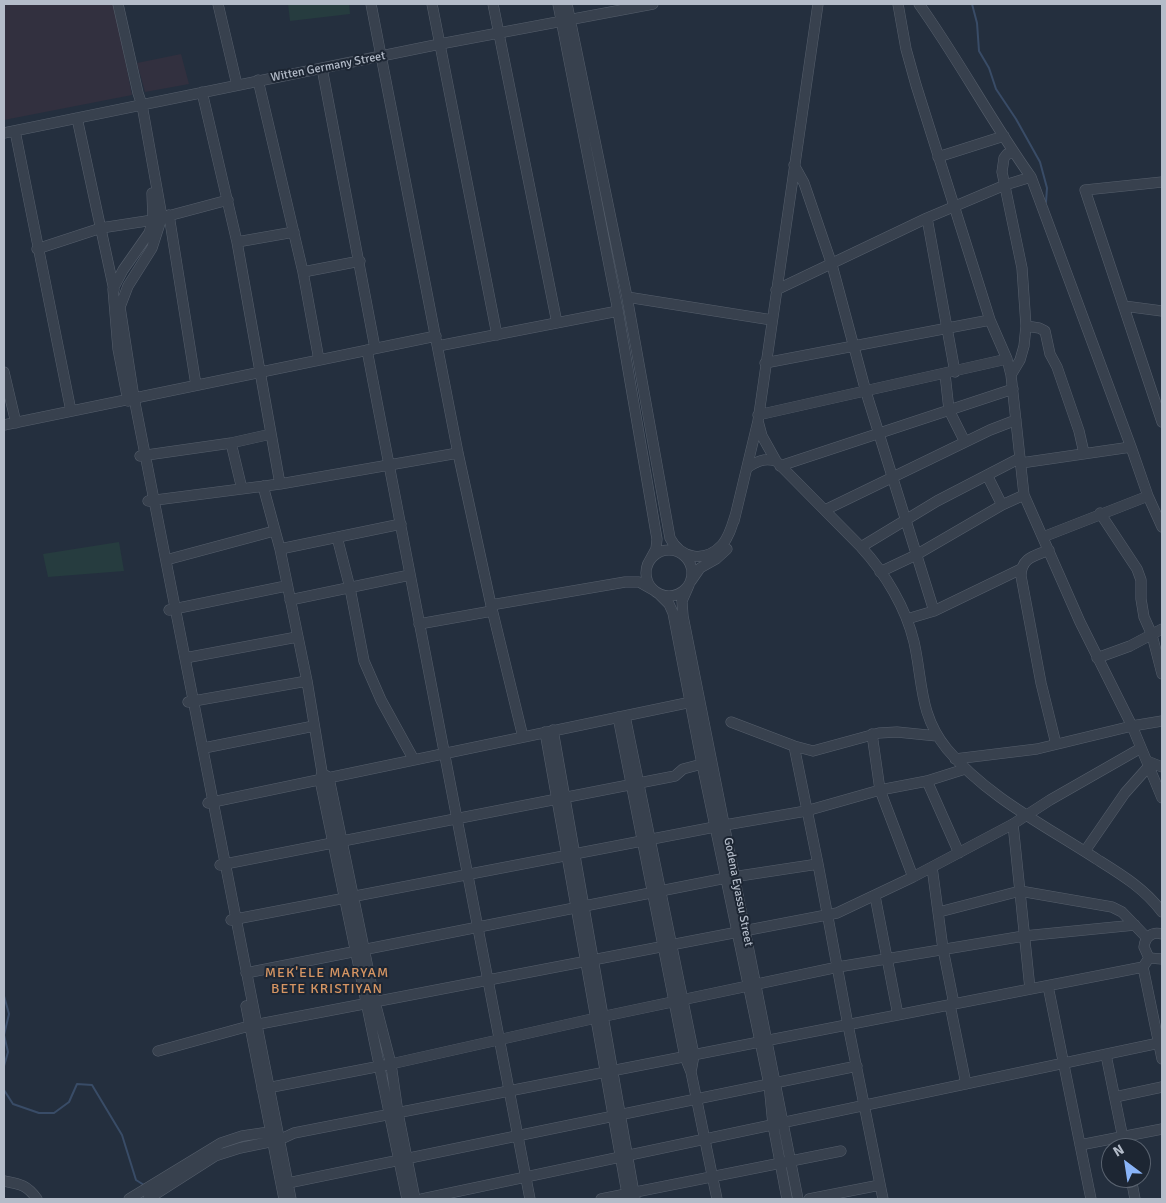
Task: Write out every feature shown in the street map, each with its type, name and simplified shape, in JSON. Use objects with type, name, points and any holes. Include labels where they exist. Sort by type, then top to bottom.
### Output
[{"type":"street","points":[[118,4],[138,94],[152,192],[161,218],[196,385]]},
{"type":"street","points":[[218,4],[236,85]]},
{"type":"street","points":[[370,4],[458,453],[491,608],[523,737]]},
{"type":"street","points":[[432,4],[497,334]]},
{"type":"street","points":[[493,4],[557,323]]},
{"type":"street","points":[[558,4],[566,20]]},
{"type":"street","points":[[567,4],[566,20],[596,170],[627,297],[668,532],[675,547],[690,562],[692,571],[690,583]]},
{"type":"street","name":"Witten Germany Street","points":[[4,133],[258,80],[632,6],[653,4]]},
{"type":"street","points":[[419,624],[625,582],[639,582],[657,592],[673,596],[682,592],[700,568],[716,559],[726,550],[729,545],[748,468],[758,418],[818,4]]},
{"type":"street","points":[[898,4],[906,49],[938,157],[956,207],[990,320],[1007,359],[1013,389],[1024,496],[1080,622],[1132,726],[1162,798]]},
{"type":"street","points":[[919,4],[943,38],[1014,153],[1032,177],[1148,496],[1162,527]]},
{"type":"street","points":[[322,68],[360,261],[371,349],[389,464],[530,1199]]},
{"type":"street","points":[[258,80],[303,272],[319,360]]},
{"type":"street","points":[[202,92],[237,242],[280,484]]},
{"type":"street","points":[[77,118],[113,289],[118,349],[131,399],[223,865],[284,1199]]},
{"type":"street","points":[[15,131],[71,412]]},
{"type":"street","points":[[938,157],[1004,136]]},
{"type":"street","points":[[1011,375],[1020,360],[1024,346],[1026,326],[1019,248],[1002,172],[1004,158],[1007,154],[1014,153]]},
{"type":"street","points":[[794,165],[804,183],[832,265],[866,392],[934,611]]},
{"type":"street","points":[[596,170],[657,539],[656,550],[642,573],[625,582]]},
{"type":"street","points":[[776,290],[832,265],[927,218],[1005,185],[1032,177]]},
{"type":"street","points":[[1162,182],[1085,190],[1162,422]]},
{"type":"street","points":[[37,249],[101,228],[161,218],[228,200]]},
{"type":"street","points":[[131,399],[120,307],[113,289],[123,270],[161,218]]},
{"type":"street","points":[[120,307],[128,286],[152,248],[161,218]]},
{"type":"street","points":[[927,218],[946,328],[950,373],[949,410],[965,442]]},
{"type":"street","points":[[237,242],[294,232]]},
{"type":"street","points":[[303,272],[360,261]]},
{"type":"street","points":[[627,297],[772,320]]},
{"type":"street","points":[[1124,306],[1162,311]]},
{"type":"street","points":[[4,426],[371,349],[497,334],[618,311]]},
{"type":"street","points":[[766,363],[990,320]]},
{"type":"street","points":[[1026,326],[1046,331],[1050,354],[1057,367],[1079,431],[1084,453]]},
{"type":"street","points":[[758,418],[1007,359]]},
{"type":"street","points":[[4,372],[16,423]]},
{"type":"street","points":[[748,468],[760,460],[766,459],[778,463],[880,433],[1013,389]]},
{"type":"street","points":[[636,417],[647,414]]},
{"type":"street","points":[[758,418],[762,436],[778,463],[861,547],[880,572],[907,619],[914,641],[925,711],[937,736],[974,777],[1027,816],[1132,882],[1153,899],[1162,912]]},
{"type":"street","points":[[825,510],[990,430],[1016,420]]},
{"type":"street","points":[[142,455],[231,443],[271,434]]},
{"type":"street","points":[[231,443],[242,489]]},
{"type":"street","points":[[861,547],[937,501],[987,475],[1021,461],[1131,447]]},
{"type":"street","points":[[151,501],[280,484],[458,453]]},
{"type":"street","points":[[987,475],[1002,505]]},
{"type":"street","points":[[263,486],[280,549],[286,586],[307,681],[324,777],[371,1002],[379,1066],[415,1199]]},
{"type":"street","points":[[880,572],[916,555],[1002,505],[1024,496]]},
{"type":"street","points":[[1043,537],[1100,513],[1148,496]]},
{"type":"street","points":[[151,501],[166,560],[172,609],[185,658],[190,701],[204,748],[210,803]]},
{"type":"street","points":[[1100,513],[1137,569],[1141,580],[1141,599],[1144,617],[1152,636],[1162,674]]},
{"type":"street","points":[[657,592],[647,579],[648,563],[656,553],[666,550],[700,557],[712,553],[727,537],[735,516]]},
{"type":"street","points":[[280,549],[401,524]]},
{"type":"street","points":[[166,560],[274,531]]},
{"type":"street","points":[[336,537],[350,588],[364,661],[381,700],[414,760]]},
{"type":"street","points":[[1049,550],[1030,558],[1023,563],[1021,570],[1041,683],[1056,744]]},
{"type":"street","points":[[907,619],[934,611],[1021,570]]},
{"type":"street","points":[[290,600],[410,576]]},
{"type":"street","name":"Godena Eyassu Street","points":[[690,583],[682,601],[683,611],[702,764],[720,826]]},
{"type":"street","points":[[172,609],[286,586]]},
{"type":"street","name":"Godena Eyassu Street","points":[[657,592],[671,608],[695,701],[764,1041],[778,1124],[786,1162],[798,1199]]},
{"type":"street","points":[[1097,658],[1130,646],[1162,629]]},
{"type":"street","points":[[185,658],[298,637]]},
{"type":"street","points":[[190,701],[307,681]]},
{"type":"street","points":[[210,803],[324,777],[444,754],[695,701]]},
{"type":"street","points":[[621,716],[717,1199]]},
{"type":"street","points":[[955,758],[1037,749],[1132,726],[1162,721]]},
{"type":"street","points":[[731,722],[794,746],[813,751],[872,734],[897,732],[937,736]]},
{"type":"street","points":[[204,748],[314,726]]},
{"type":"street","points":[[549,731],[631,1196]]},
{"type":"street","points":[[872,734],[880,790],[914,877]]},
{"type":"street","points":[[794,746],[883,1199]]},
{"type":"street","points":[[158,1051],[253,1025],[837,913],[914,877],[1013,824],[1050,800],[1141,748]]},
{"type":"street","points":[[223,865],[675,776],[683,769],[702,764]]},
{"type":"street","points":[[1148,764],[1162,767]]},
{"type":"street","points":[[1085,851],[1125,793],[1148,764]]},
{"type":"street","points":[[233,919],[806,811],[880,790],[927,781],[965,769]]},
{"type":"street","points":[[927,781],[959,852]]},
{"type":"street","points":[[1013,824],[1030,989]]},
{"type":"street","points":[[246,973],[731,877],[818,864]]},
{"type":"street","points":[[932,867],[943,949],[966,1084]]},
{"type":"street","points":[[939,912],[1020,891],[1112,907],[1122,912],[1136,924],[1147,938]]},
{"type":"street","points":[[875,896],[898,1015]]},
{"type":"street","points":[[233,919],[246,973],[253,1025]]},
{"type":"street","points":[[265,1088],[391,1064],[678,1000],[838,967],[1024,936],[1136,924]]},
{"type":"street","points":[[1149,958],[1144,947],[1147,938],[1152,934],[1162,933]]},
{"type":"street","points":[[1149,958],[1162,959]]},
{"type":"street","points":[[148,1199],[160,1186],[222,1143],[242,1136],[274,1136],[294,1133],[952,1005],[1142,967],[1149,958]]},
{"type":"street","points":[[1142,967],[1162,1059]]},
{"type":"street","points":[[1048,986],[1091,1199]]},
{"type":"street","points":[[371,1002],[391,1064],[393,1114]]},
{"type":"street","points":[[422,1199],[1159,1043]]},
{"type":"street","points":[[1106,1055],[1123,1137]]},
{"type":"street","points":[[288,1184],[856,1066]]},
{"type":"street","points":[[1115,1097],[1162,1087]]},
{"type":"street","points":[[1080,1145],[1162,1129]]},
{"type":"street","points":[[274,1136],[291,1199]]},
{"type":"street","points":[[601,1199],[631,1196],[712,1177],[841,1151]]},
{"type":"street","points":[[403,1160],[407,1199]]},
{"type":"street","name":"Godena Eyassu Street","points":[[786,1162],[787,1199]]},
{"type":"street","points":[[4,1181],[26,1186],[31,1190],[34,1198]]},
{"type":"street","points":[[809,1199],[880,1185]]},
{"type":"street","points":[[133,1197],[160,1186]]},
{"type":"shaded area","points":[[4,4],[114,4],[132,95],[4,120]]},
{"type":"shaded area","points":[[181,54],[189,84],[145,92],[137,63]]},
{"type":"green space","points":[[288,4],[349,4],[350,14],[290,21]]},
{"type":"green space","points":[[119,542],[124,571],[48,577],[43,554]]},
{"type":"waterway","points":[[972,4],[977,23],[979,51],[989,68],[996,89],[1016,119],[1040,162],[1047,188],[1046,202]]},
{"type":"waterway","points":[[4,996],[9,1014],[4,1035],[8,1052],[4,1066]]},
{"type":"waterway","points":[[4,1090],[13,1104],[39,1113],[54,1113],[69,1102],[77,1084],[92,1085],[122,1135],[136,1180],[144,1185]]},
{"type":"district","name":"MEK'ELE MARYAM BETE KRISTIYAN","points":[[327,982]]}]
